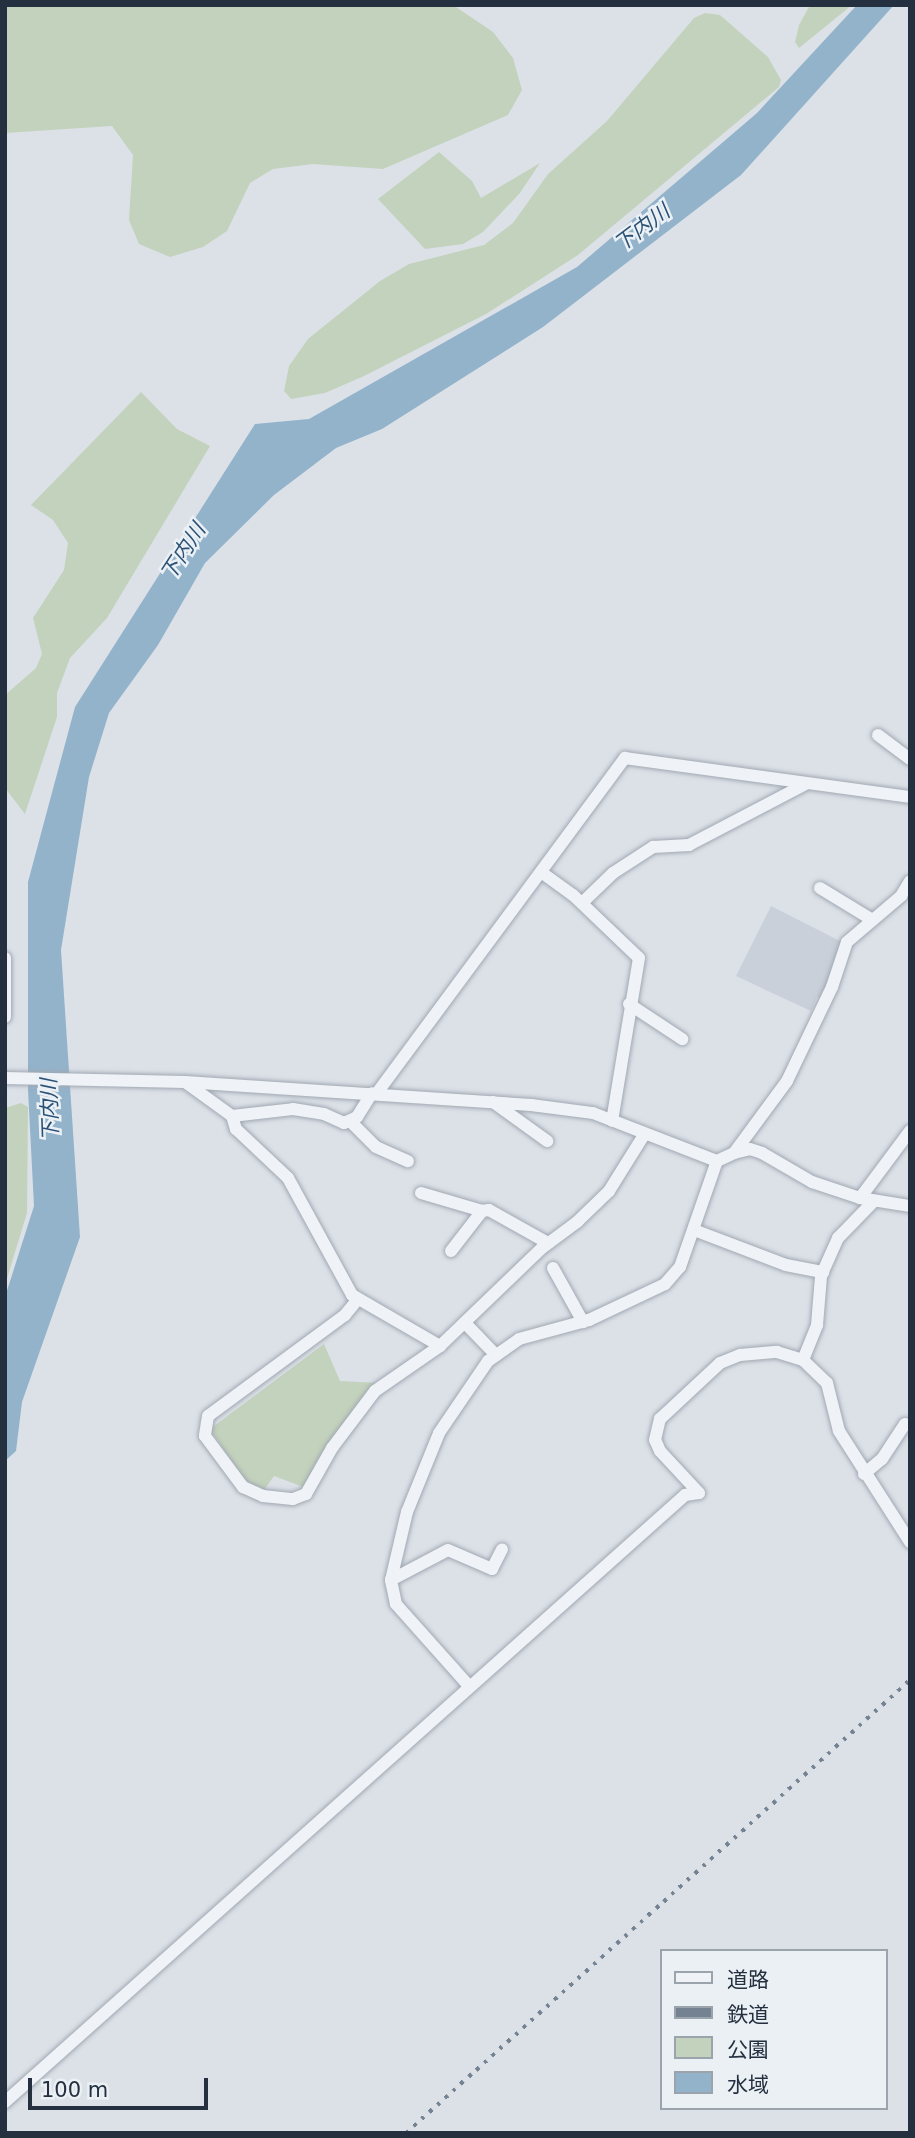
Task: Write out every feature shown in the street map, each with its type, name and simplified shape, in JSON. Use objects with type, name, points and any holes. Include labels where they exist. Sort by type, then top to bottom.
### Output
[{"type":"street","points":[[878,735],[910,759]]},
{"type":"street","points":[[351,1122],[625,758],[804,785],[910,797]]},
{"type":"street","points":[[582,903],[613,873],[653,848],[688,845],[804,785]]},
{"type":"street","points":[[541,872],[582,903],[639,958],[629,1004],[612,1121]]},
{"type":"street","points":[[734,1153],[787,1081],[832,987],[847,942],[901,896],[910,881]]},
{"type":"street","points":[[820,888],[871,919]]},
{"type":"street","points":[[5,958],[5,1017]]},
{"type":"street","points":[[629,1004],[682,1039]]},
{"type":"street","points":[[8,1079],[185,1082],[375,1093],[593,1112],[644,1135],[717,1161],[750,1149],[762,1153],[812,1182],[860,1198],[910,1206]]},
{"type":"street","points":[[185,1082],[232,1116],[236,1129],[288,1178],[336,1271],[358,1299],[440,1346]]},
{"type":"street","points":[[493,1102],[547,1141]]},
{"type":"street","points":[[232,1116],[293,1109],[351,1122],[376,1147],[408,1161]]},
{"type":"street","points":[[860,1198],[910,1131]]},
{"type":"street","points":[[358,1299],[345,1315],[208,1416],[205,1436],[243,1487],[274,1497],[293,1499],[306,1494],[332,1448],[375,1391],[440,1346],[548,1243],[609,1192],[644,1135]]},
{"type":"street","points":[[470,1686],[396,1604],[391,1580],[407,1512],[439,1433],[470,1384],[496,1355],[519,1339],[583,1322],[665,1284],[680,1267],[717,1161]]},
{"type":"street","points":[[421,1193],[482,1212],[496,1212],[548,1243]]},
{"type":"street","points":[[803,1360],[817,1325],[823,1272],[838,1238],[874,1201]]},
{"type":"street","points":[[451,1251],[482,1212]]},
{"type":"street","points":[[694,1230],[786,1265],[823,1272]]},
{"type":"street","points":[[553,1268],[583,1322]]},
{"type":"street","points":[[465,1323],[496,1355]]},
{"type":"street","points":[[5,2102],[685,1495],[699,1493],[660,1451],[655,1440],[660,1419],[720,1363],[740,1355],[777,1352],[803,1360],[827,1383],[839,1431],[864,1474],[910,1542]]},
{"type":"street","points":[[864,1474],[882,1459],[905,1424]]},
{"type":"street","points":[[391,1580],[448,1550],[492,1569],[502,1549]]},
{"type":"shaded area","points":[[771,906],[842,942],[822,998],[817,997],[811,1011],[736,976]]},
{"type":"green space","points":[[5,5],[453,5],[493,32],[513,58],[522,90],[508,115],[383,169],[313,164],[273,169],[250,183],[227,231],[203,247],[170,257],[139,244],[129,220],[133,155],[112,126],[5,133]]},
{"type":"green space","points":[[810,5],[852,5],[799,48],[795,42],[799,25]]},
{"type":"green space","points":[[705,13],[720,15],[768,57],[781,80],[779,87],[578,255],[486,314],[325,393],[291,399],[284,391],[289,366],[308,339],[380,281],[409,264],[484,245],[513,223],[548,174],[607,121],[694,18]]},
{"type":"green space","points":[[439,152],[472,181],[481,198],[540,163],[520,193],[483,232],[463,244],[425,249],[378,199]]},
{"type":"green space","points":[[141,392],[177,429],[210,446],[107,618],[70,658],[57,693],[57,717],[25,814],[5,788],[5,695],[36,668],[42,654],[33,618],[64,570],[68,543],[53,520],[31,505]]},
{"type":"green space","points":[[21,1103],[28,1107],[27,1213],[5,1285],[5,1108]]},
{"type":"green space","points":[[324,1344],[340,1381],[380,1383],[306,1488],[274,1476],[264,1490],[245,1481],[210,1429]]},
{"type":"water","name":"下内川","points":[[857,5],[894,5],[741,175],[543,327],[382,429],[336,448],[274,495],[205,563],[158,645],[109,713],[89,777],[61,950],[80,1237],[22,1402],[16,1451],[5,1461],[5,1297],[34,1206],[28,1090],[28,882],[75,707],[255,424],[309,419],[577,267],[757,113]]},
{"type":"railway","points":[[406,2133],[910,1680]]}]
